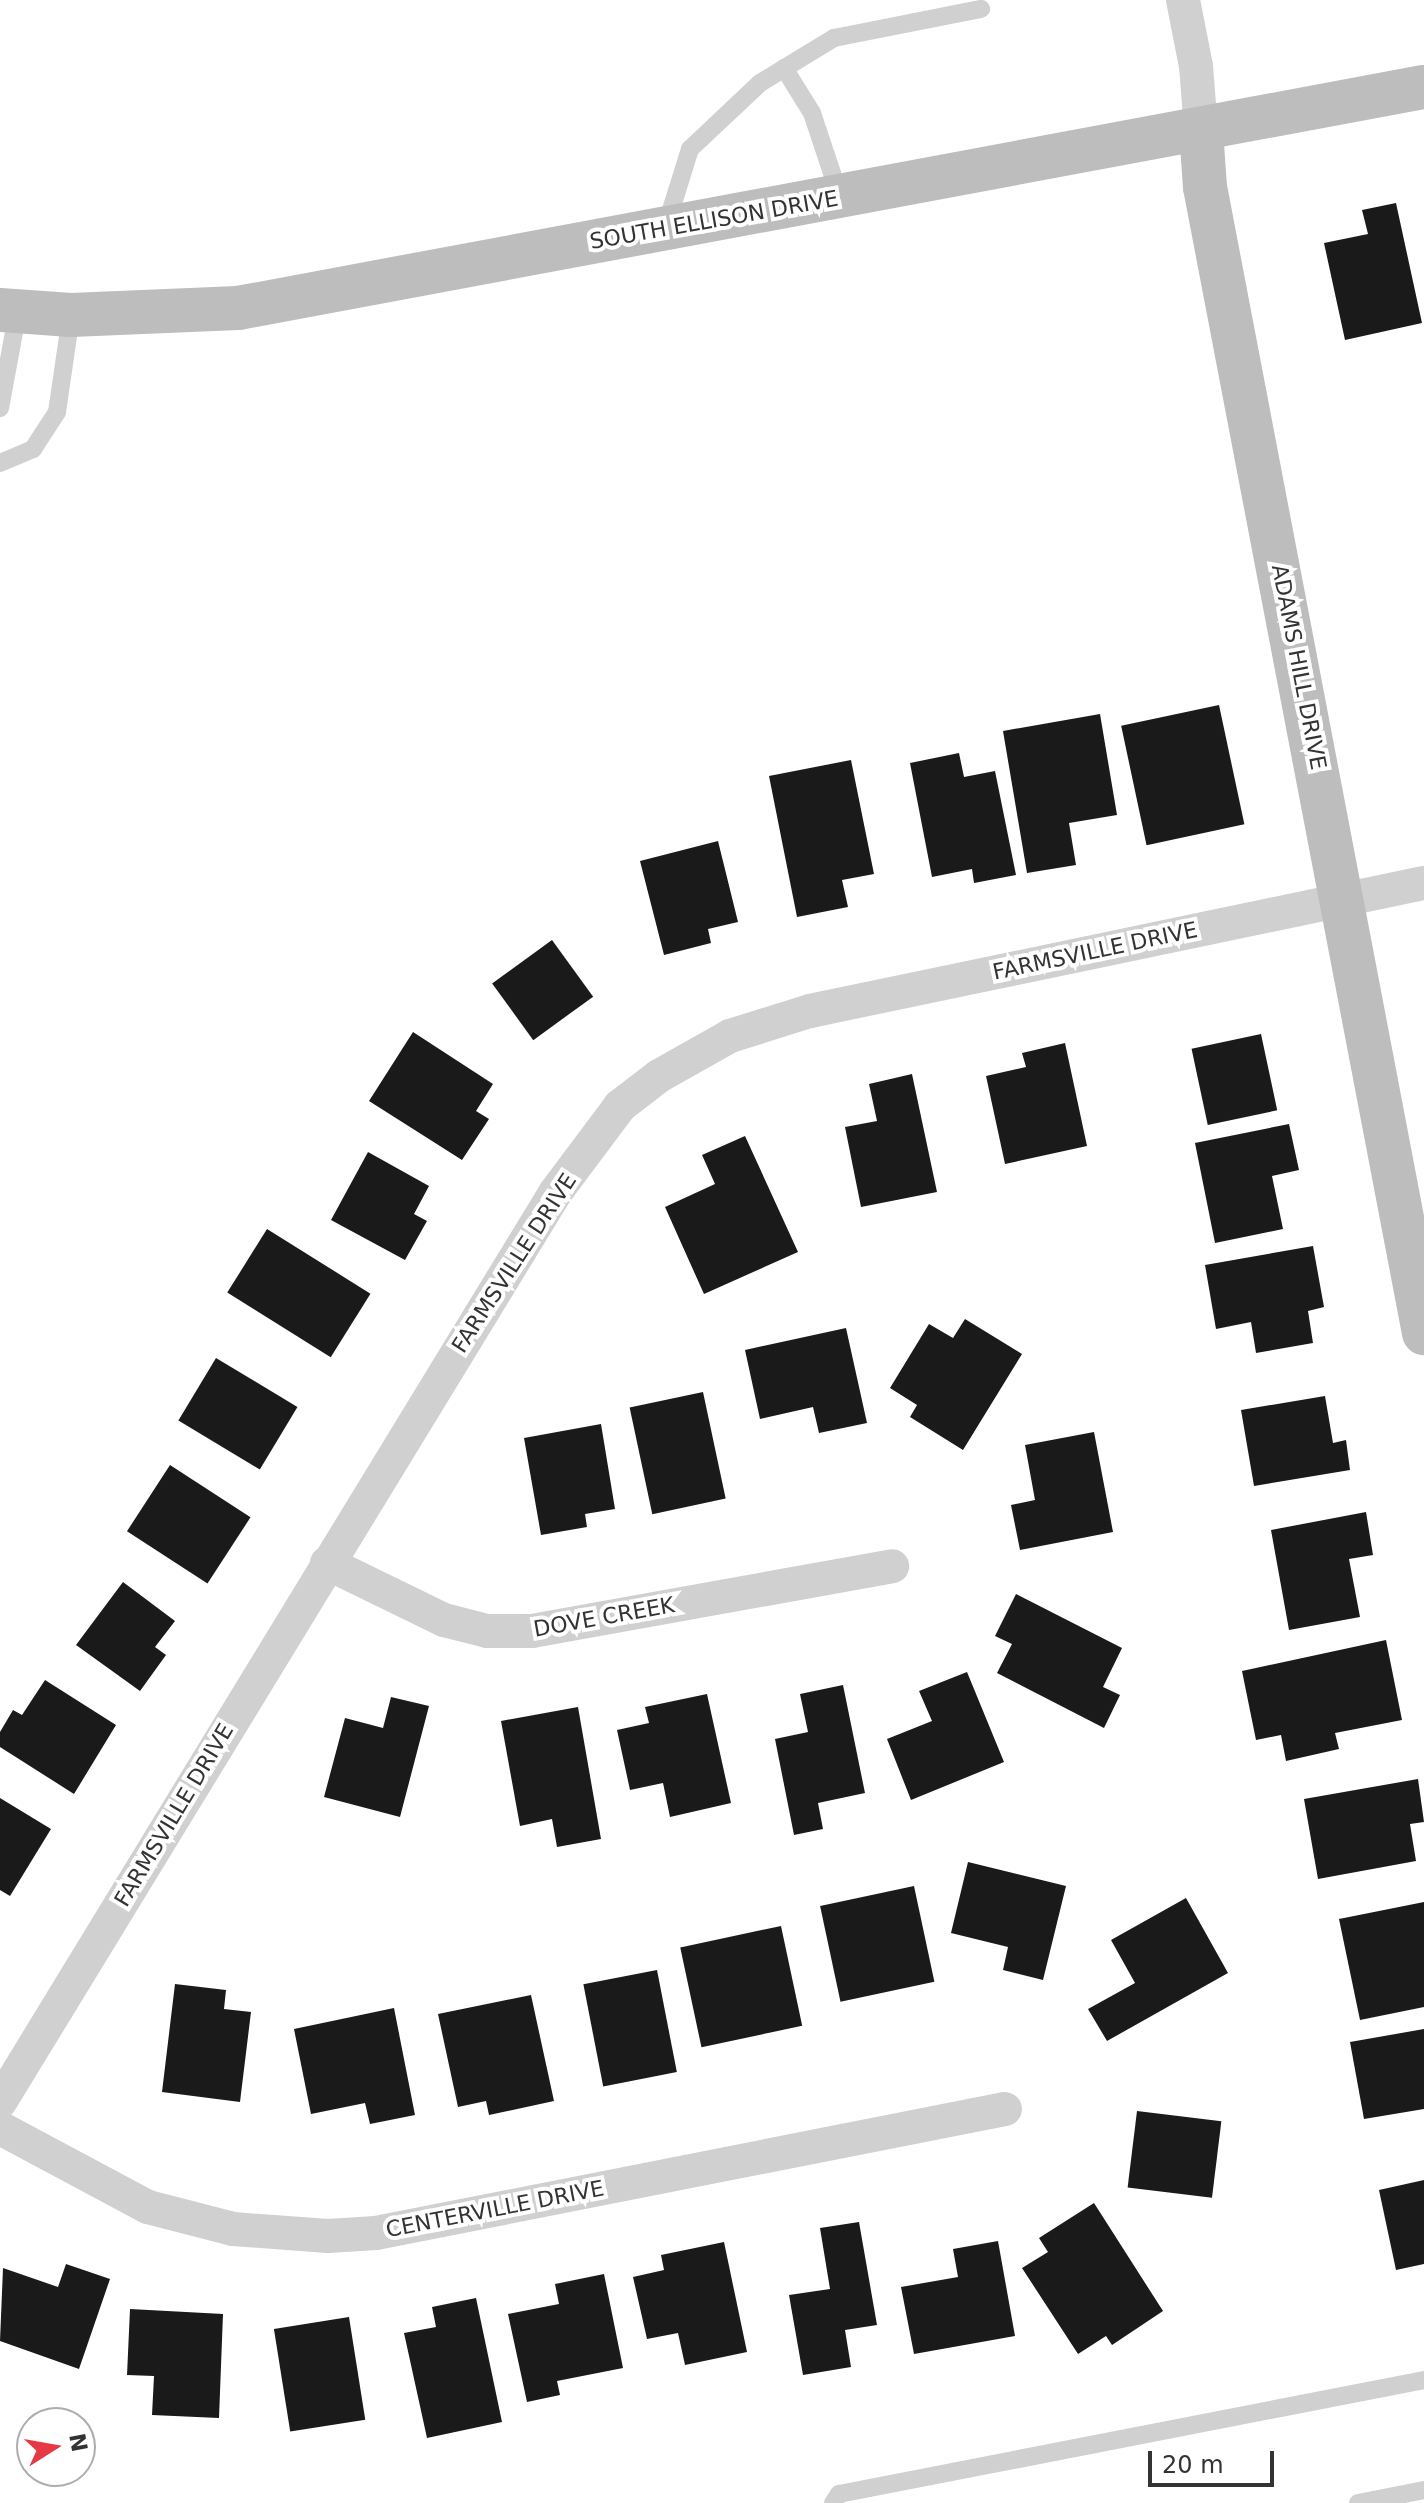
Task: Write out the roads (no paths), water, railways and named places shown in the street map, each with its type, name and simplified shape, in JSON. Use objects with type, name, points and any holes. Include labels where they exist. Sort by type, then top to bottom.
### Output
[{"type":"street","name":"ADAMS HILL DRIVE","points":[[1183,0],[1196,66],[1205,187],[1344,899],[1424,1333]]},
{"type":"street","name":"SOUTH ELLISON DRIVE","points":[[9,310],[71,315],[238,308],[1424,87]]},
{"type":"street","name":"FARMSVILLE DRIVE","points":[[0,2102],[555,1193],[620,1106],[659,1076],[730,1036],[810,1011],[1424,883]]},
{"type":"street","name":"DOVE CREEK","points":[[327,1563],[444,1620],[487,1631],[532,1631],[892,1566]]},
{"type":"street","name":"CENTERVILLE DRIVE","points":[[0,2128],[148,2207],[233,2229],[328,2236],[376,2233],[1005,2109]]},
{"type":"lane","points":[[665,229],[690,149],[760,83],[834,38],[981,9]]},
{"type":"lane","points":[[784,68],[812,113],[840,197]]},
{"type":"lane","points":[[0,408],[9,310]]},
{"type":"lane","points":[[0,463],[33,449],[57,412],[71,315]]},
{"type":"lane","points":[[833,2503],[839,2494],[1424,2380]]},
{"type":"lane","points":[[1358,2503],[1424,2490]]}]
